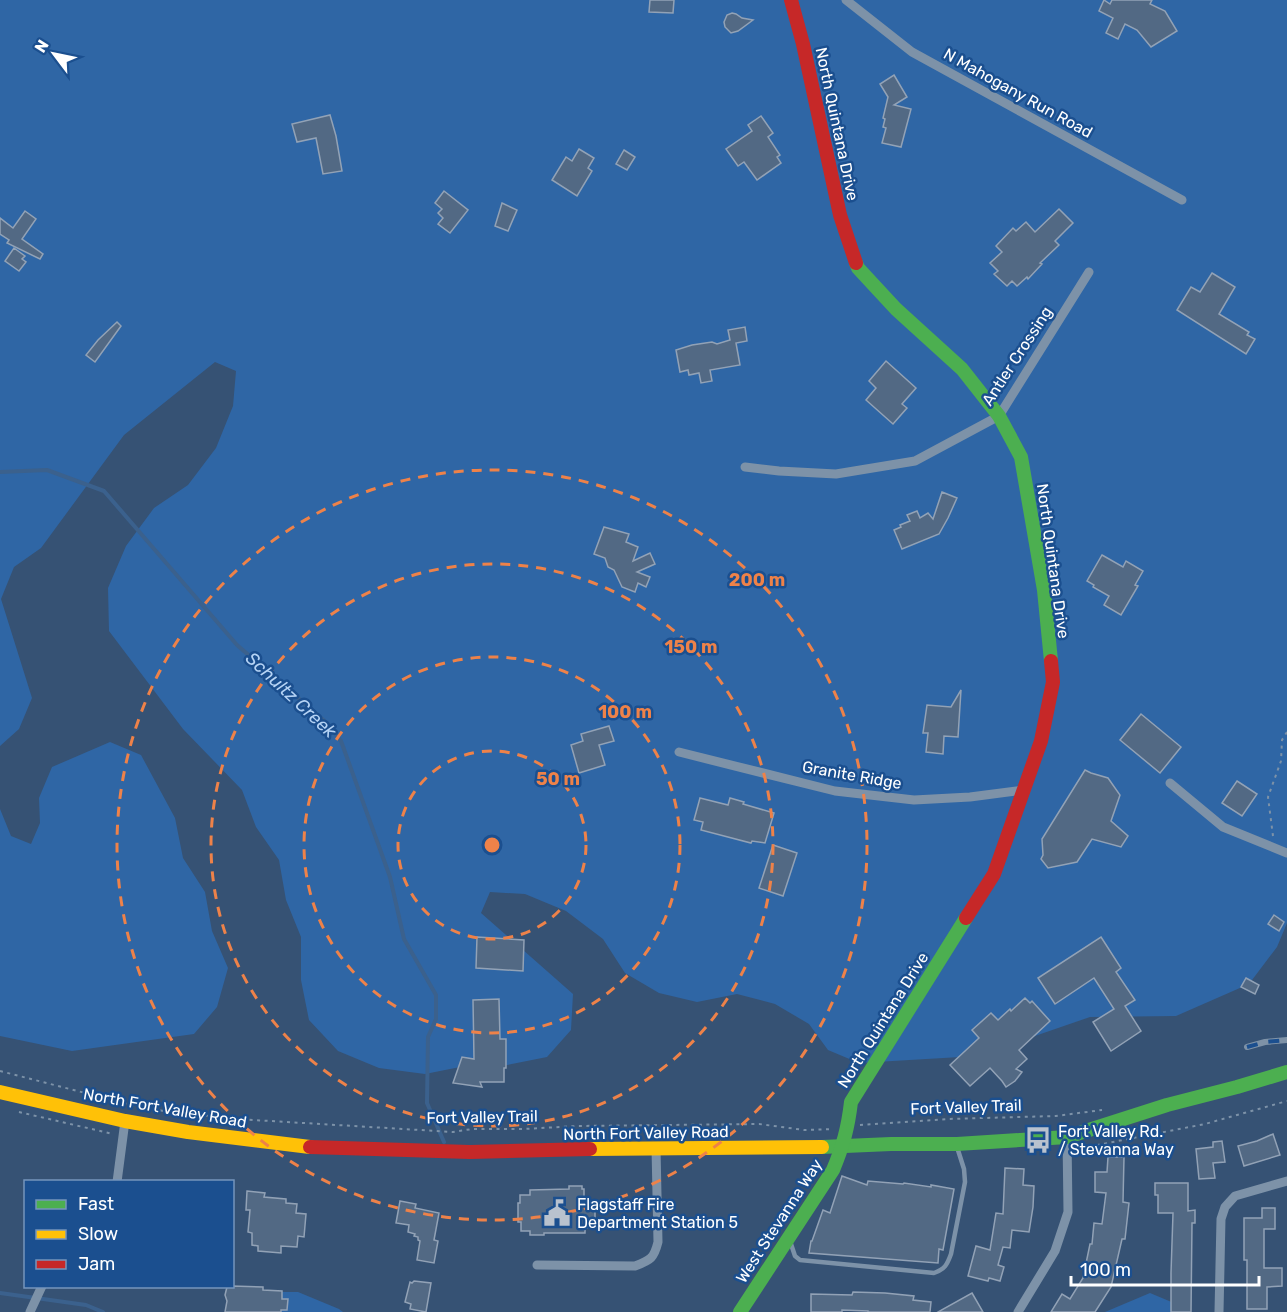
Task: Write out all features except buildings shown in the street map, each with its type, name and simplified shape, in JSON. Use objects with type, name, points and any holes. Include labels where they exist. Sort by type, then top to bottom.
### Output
[{"type":"street","name":"North Quintana Drive","points":[[791,0],[803,44],[840,215],[858,268],[896,309],[962,369],[999,416],[1021,457],[1044,590],[1053,682],[1041,741],[994,874],[851,1102],[843,1146]]},
{"type":"street","name":"N Mahogany Run Road","points":[[846,0],[912,52],[1182,200]]},
{"type":"street","name":"Antler Crossing","points":[[745,467],[836,474],[915,461],[999,416],[1089,272]]},
{"type":"street","name":"Granite Ridge","points":[[679,752],[835,790],[914,800],[1024,790]]},
{"type":"street","points":[[1170,783],[1222,827],[1287,854]]},
{"type":"street","name":"North Fort Valley Road","points":[[0,1092],[125,1121],[188,1132],[328,1148],[479,1152],[656,1148],[802,1148],[957,1144],[1067,1137],[1167,1105],[1287,1072]]},
{"type":"street","points":[[117,1180],[125,1121]]},
{"type":"street","points":[[1018,1312],[1055,1251],[1068,1212],[1067,1137]]},
{"type":"street","name":"West Stevanna Way","points":[[740,1312],[833,1170],[843,1146]]},
{"type":"street","points":[[537,1265],[635,1266],[654,1255],[658,1242],[656,1148]]},
{"type":"street","points":[[1219,1312],[1221,1219],[1225,1207],[1235,1196],[1287,1181]]},
{"type":"street","points":[[30,1312],[42,1288]]},
{"type":"lane","points":[[789,1237],[795,1256],[800,1260],[934,1273],[942,1270],[951,1254],[965,1182],[957,1144]]},
{"type":"path","points":[[1274,848],[1268,797],[1281,761],[1282,740],[1287,732]]},
{"type":"path","name":"Fort Valley Trail","points":[[0,1071],[147,1109],[237,1119],[453,1132],[472,1129],[577,1126],[759,1124],[804,1130],[830,1130],[869,1123],[1056,1116],[1109,1109]]},
{"type":"shaded area","points":[[0,0],[1287,0],[1287,923],[1277,947],[1249,984],[1176,1016],[1090,1017],[977,1056],[859,1063],[828,1050],[809,1024],[775,1004],[737,994],[697,1002],[659,993],[625,973],[603,939],[566,911],[525,894],[490,892],[481,913],[573,994],[571,1030],[547,1057],[507,1065],[465,1066],[425,1074],[379,1068],[338,1051],[309,1020],[301,980],[301,937],[286,900],[279,860],[256,827],[242,790],[183,729],[109,631],[108,588],[126,546],[154,508],[188,485],[216,448],[233,406],[236,371],[215,362],[124,435],[41,548],[14,567],[1,599],[32,698],[19,729],[0,746]]},
{"type":"shaded area","points":[[110,742],[141,755],[175,818],[183,858],[205,892],[212,931],[228,968],[217,1007],[194,1034],[72,1051],[0,1036],[0,809],[11,836],[31,844],[40,823],[39,798],[52,767]]},
{"type":"shaded area","points":[[255,1292],[298,1292],[343,1312],[226,1312]]},
{"type":"shaded area","points":[[1150,1293],[1181,1306],[1184,1312],[1105,1312]]},
{"type":"waterway","name":"Schultz Creek","points":[[0,472],[47,470],[104,491],[237,645],[328,724],[341,741],[390,877],[404,939],[436,995],[436,1019],[428,1037],[427,1103],[444,1142]]},
{"type":"waterway","points":[[0,1293],[86,1305],[103,1312]]},
{"type":"railway","points":[[1247,1047],[1265,1042],[1287,1040]]},
{"type":"traffic: fast","points":[[856,263],[896,309],[962,369],[999,416],[1021,457],[1044,590],[1051,661]]},
{"type":"traffic: fast","points":[[740,1312],[833,1170],[845,1137],[851,1102],[966,918]]},
{"type":"traffic: fast","points":[[822,1147],[957,1144],[1067,1137],[1167,1105],[1287,1072]]},
{"type":"traffic: slow","points":[[0,1092],[125,1121],[188,1132],[310,1147]]},
{"type":"traffic: slow","points":[[590,1149],[822,1147]]},
{"type":"traffic: jam","points":[[791,0],[803,44],[840,215],[856,263]]},
{"type":"traffic: jam","points":[[966,918],[994,874],[1041,741],[1053,682],[1051,661]]},
{"type":"traffic: jam","points":[[310,1147],[470,1152],[590,1149]]},
{"type":"place","name":"Fort Valley Rd. / Stevanna Way","points":[[1038,1140]]},
{"type":"place","name":"Flagstaff Fire Department Station 5","points":[[557,1213]]}]
